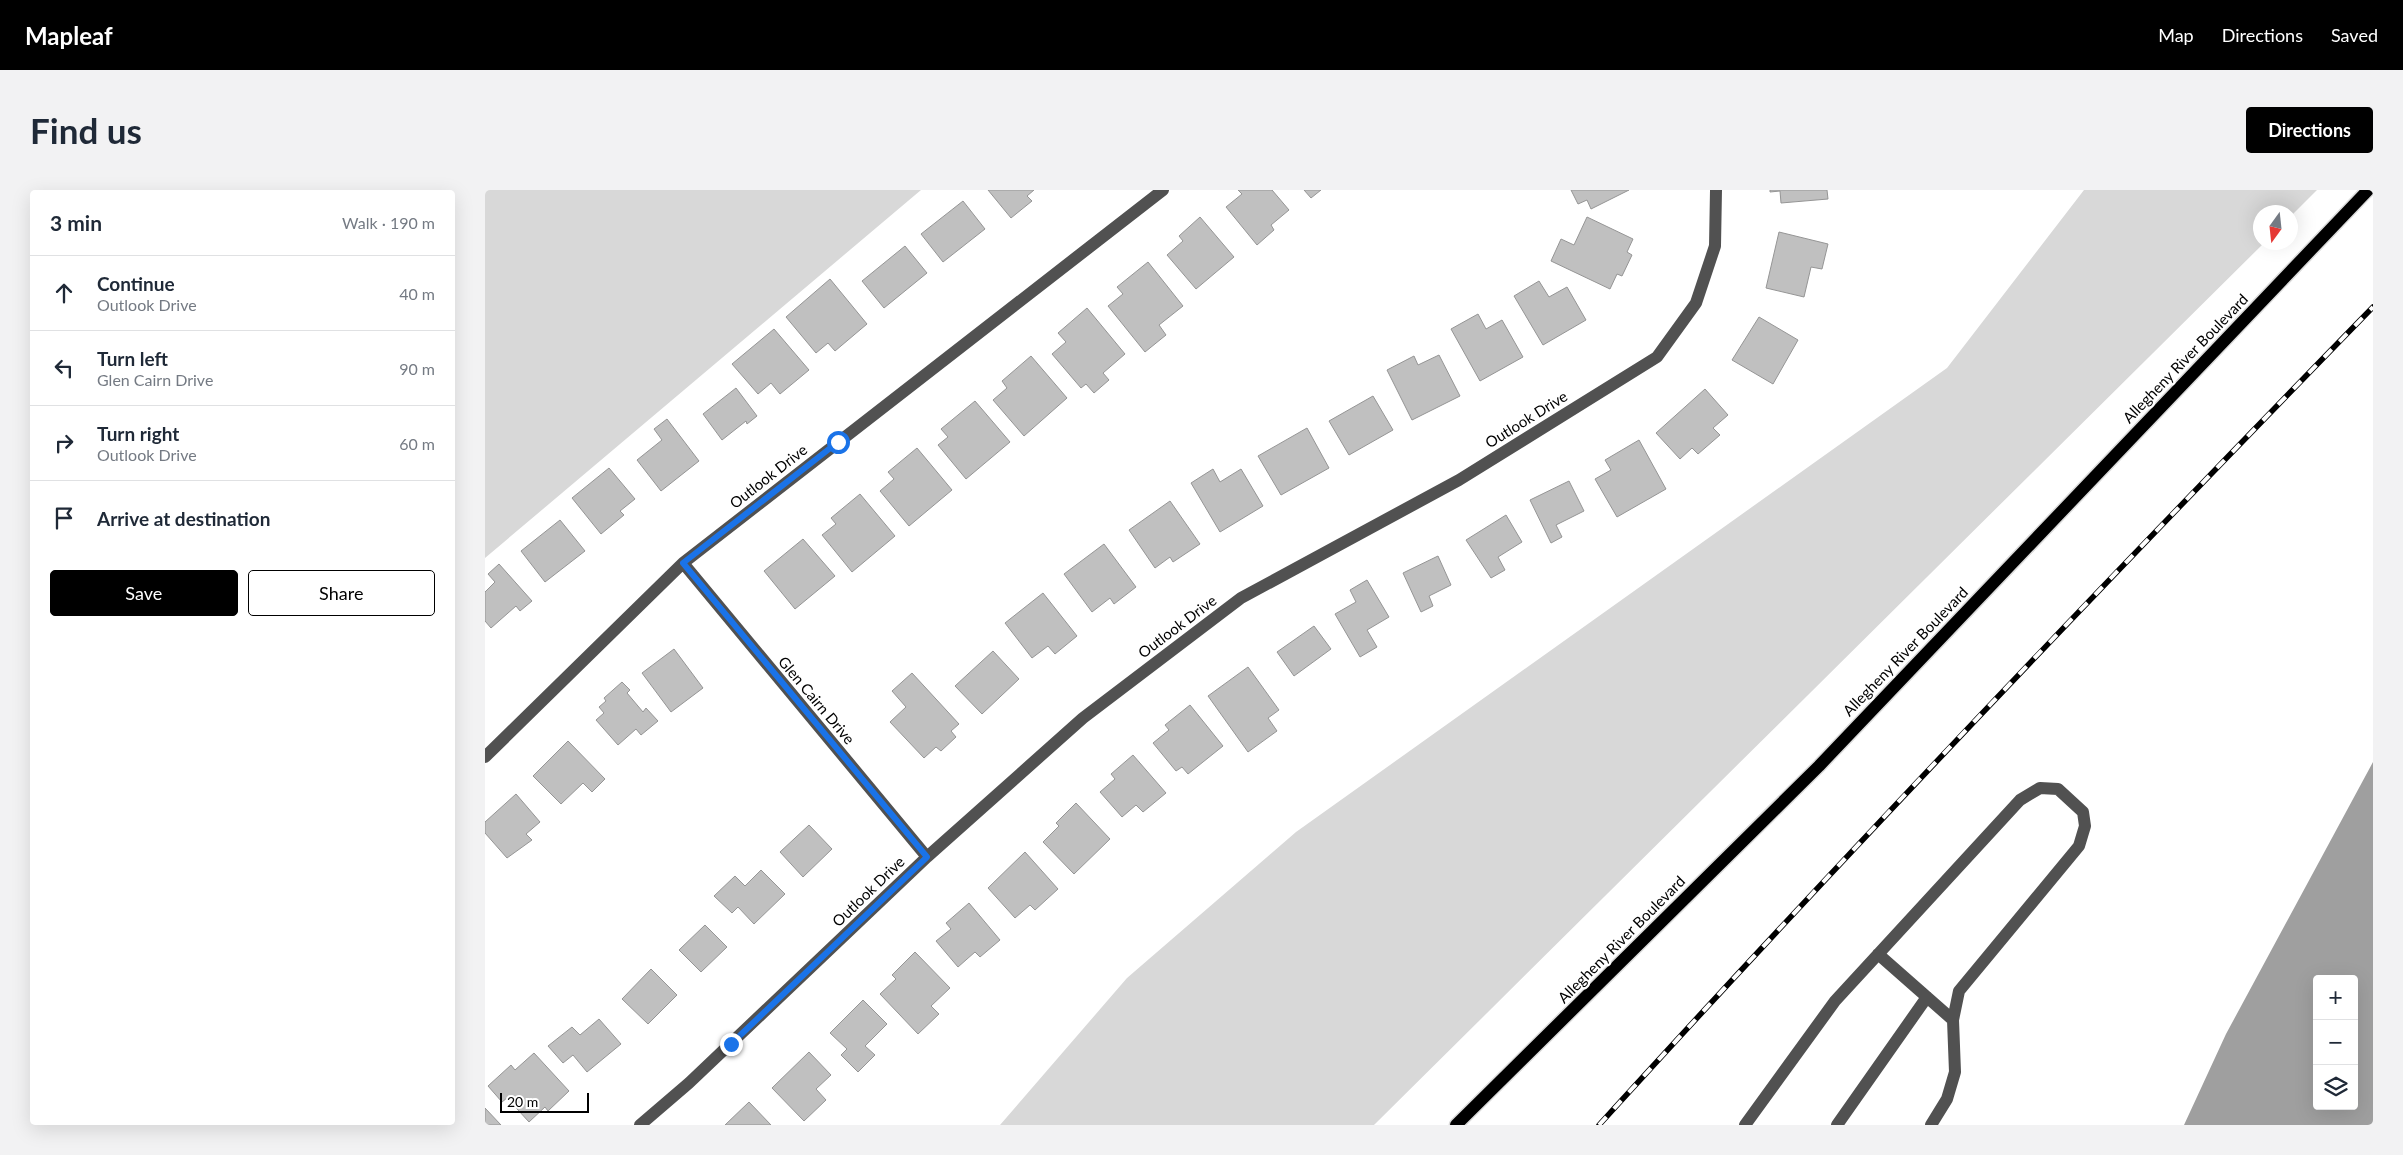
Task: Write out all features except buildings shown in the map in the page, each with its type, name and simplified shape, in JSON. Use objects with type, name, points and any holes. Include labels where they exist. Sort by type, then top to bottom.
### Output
[{"type":"main road","name":"Allegheny River Boulevard","points":[[1456,1125],[1819,766],[2368,190]]},
{"type":"street","name":"Outlook Drive","points":[[485,757],[683,563],[1163,190]]},
{"type":"street","name":"Outlook Drive","points":[[640,1125],[689,1083],[927,857],[1083,718],[1241,598],[1459,480],[1657,357],[1696,303],[1715,246],[1716,190]]},
{"type":"street","name":"Glen Cairn Drive","points":[[683,563],[927,857]]},
{"type":"street","points":[[1745,1125],[1835,1001],[2020,800],[2040,788],[2058,789],[2083,812],[2085,826],[2079,846],[1959,991],[1953,1020],[1955,1072],[1947,1099],[1931,1125]]},
{"type":"street","points":[[1878,954],[1953,1020]]},
{"type":"street","points":[[1837,1125],[1927,997]]},
{"type":"shaded area","points":[[485,190],[921,190],[485,558]]},
{"type":"shaded area","points":[[2084,190],[2317,190],[2298,209],[2298,205],[2253,205],[2253,250],[2257,250],[1374,1125],[1000,1125],[1127,978],[1296,832],[1947,368]]},
{"type":"shaded area","points":[[2373,762],[2373,1125],[2184,1125],[2226,1034]]},
{"type":"railway","points":[[1599,1125],[1983,713],[2373,307]]},
{"type":"route","points":[[731,1044],[927,857],[683,563],[838,442]]}]
